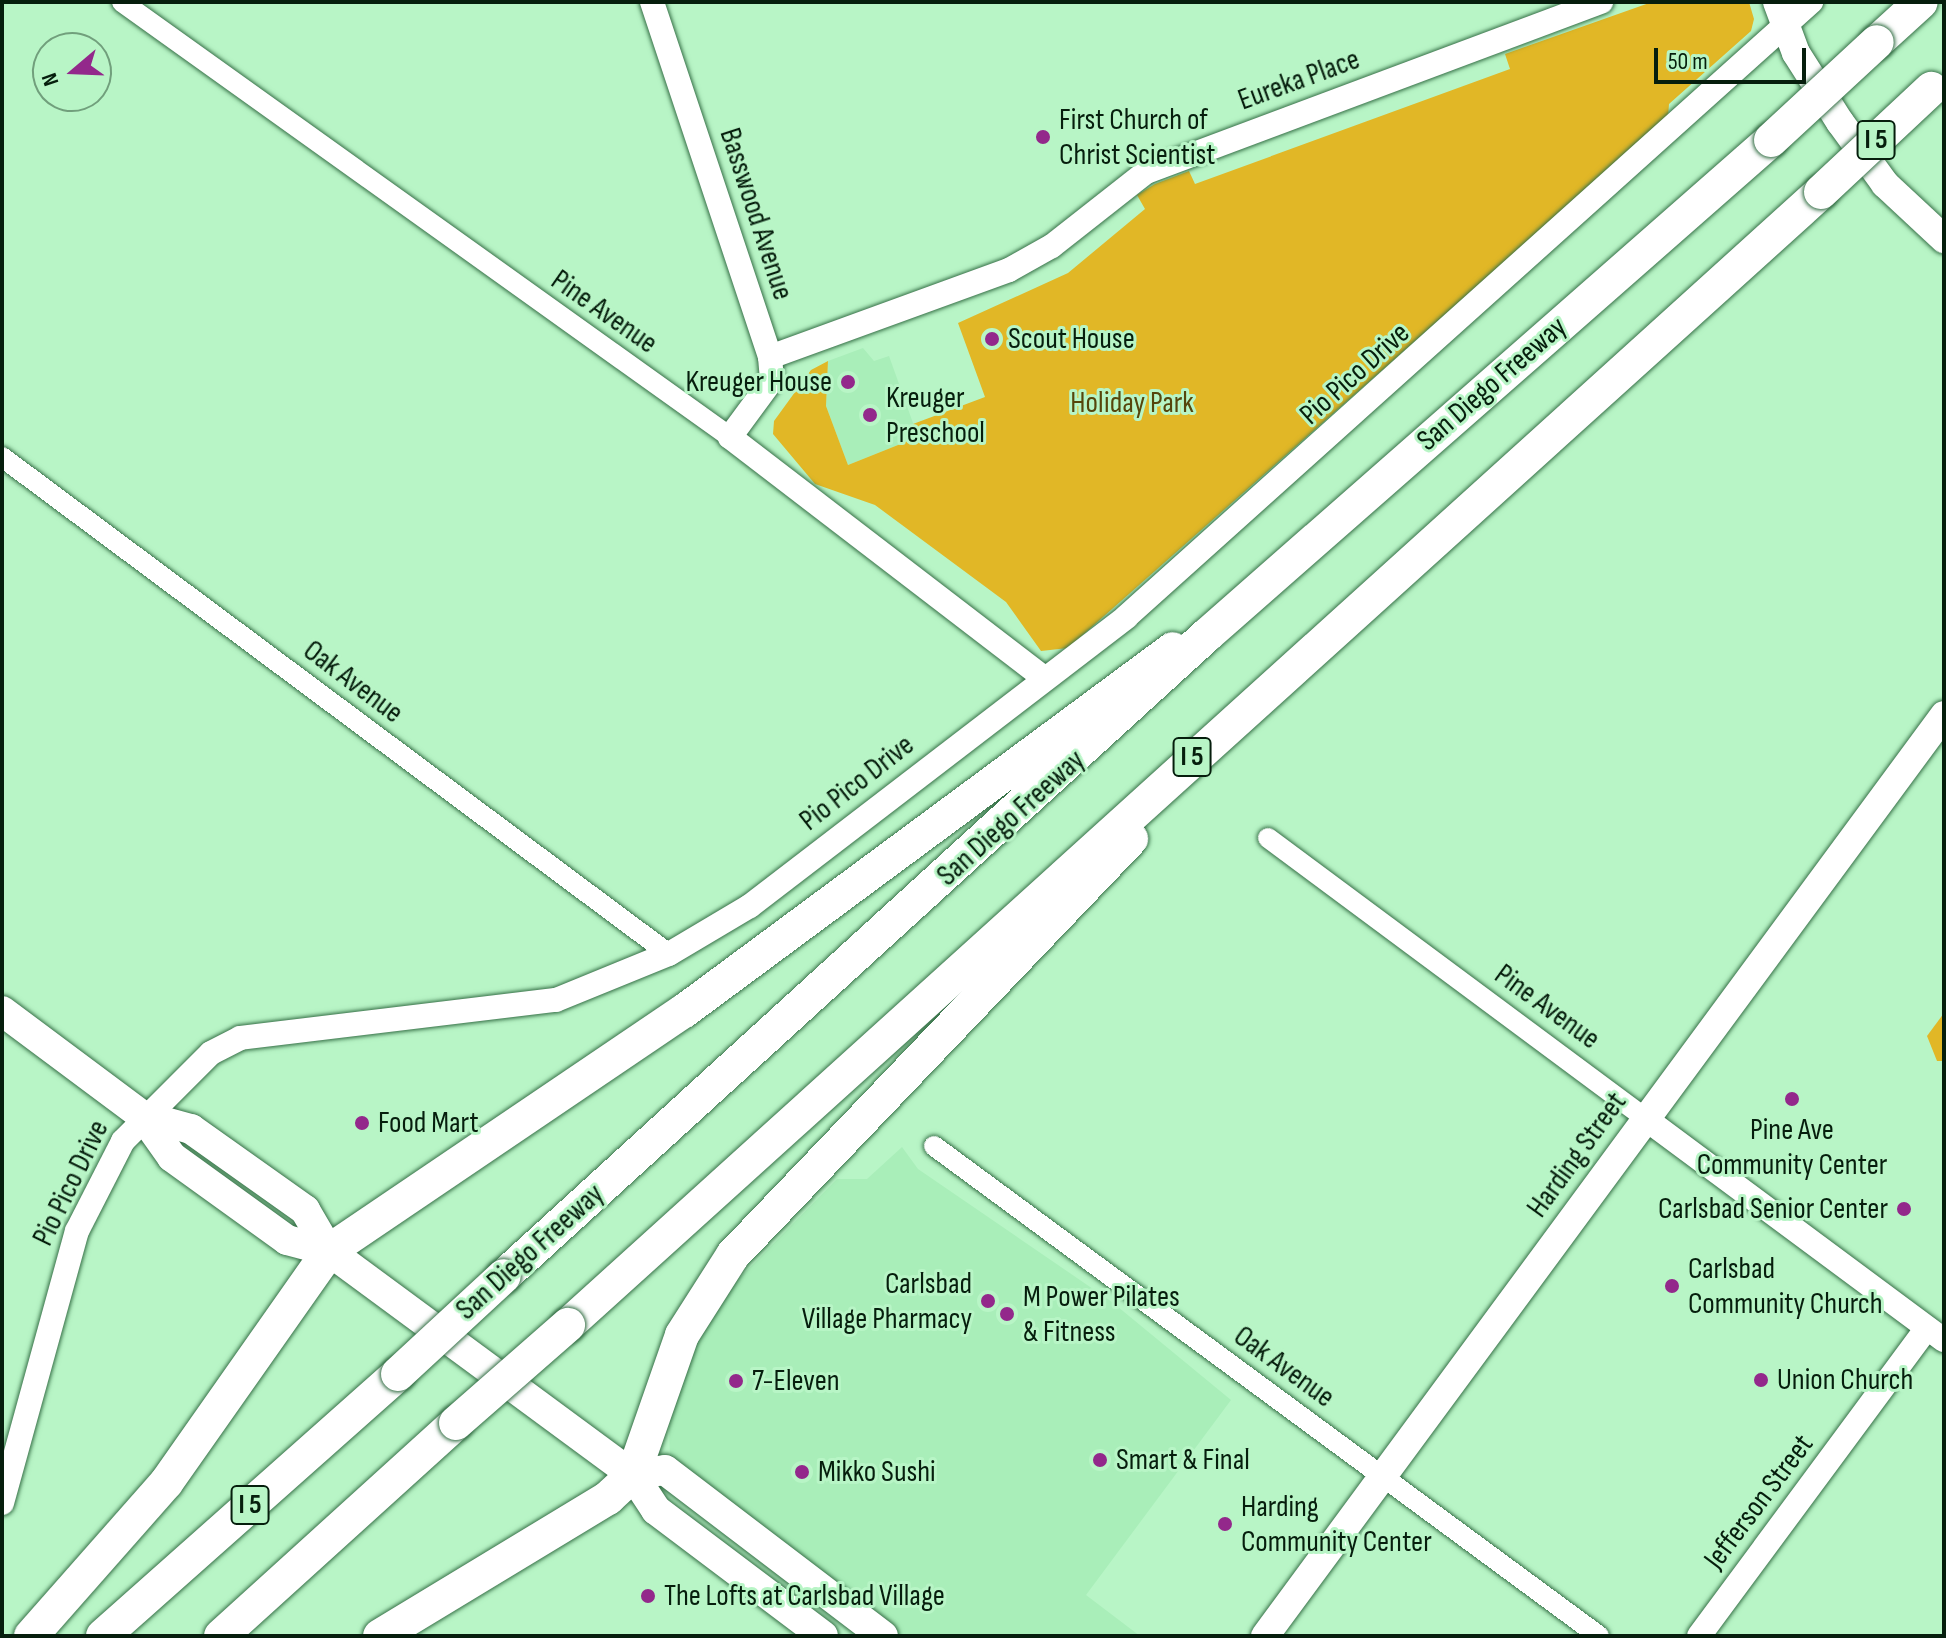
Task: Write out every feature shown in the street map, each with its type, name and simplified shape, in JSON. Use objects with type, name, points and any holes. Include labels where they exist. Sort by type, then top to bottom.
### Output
[{"type":"highway","name":"San Diego Freeway","points":[[103,1636],[398,1374],[1108,732],[1207,635],[1771,140],[1921,2]]},
{"type":"highway","name":"I 5","points":[[221,1636],[1937,84]]},
{"type":"highway","points":[[31,1636],[166,1483],[329,1251],[684,1011],[1155,658],[1207,635]]},
{"type":"highway","points":[[380,1636],[608,1498],[633,1475],[682,1335],[733,1255],[1308,653]]},
{"type":"main road","points":[[1781,14],[1885,184],[1944,239]]},
{"type":"main road","name":"Harding Street","points":[[1265,1636],[1944,715]]},
{"type":"main road","points":[[2,1011],[143,1116],[191,1129],[305,1210],[329,1251],[633,1475],[656,1510],[823,1636]]},
{"type":"main road","points":[[633,1475],[665,1470],[883,1636]]},
{"type":"main road","points":[[779,1603],[832,1598]]},
{"type":"main road","points":[[831,1636],[855,1636]]},
{"type":"street","name":"Pine Avenue","points":[[122,2],[730,437],[1045,679]]},
{"type":"street","name":"Basswood Avenue","points":[[652,2],[770,357]]},
{"type":"street","name":"Eureka Place","points":[[770,357],[1009,270],[1052,246],[1146,172],[1601,2]]},
{"type":"street","name":"Pio Pico Drive","points":[[2,1503],[77,1231],[143,1116],[211,1053],[240,1038],[556,1000],[669,954],[750,906],[1045,679],[1282,483],[1781,14],[1811,2]]},
{"type":"street","points":[[730,437],[772,380],[770,357]]},
{"type":"street","name":"Oak Avenue","points":[[2,457],[669,954]]},
{"type":"street","name":"Pine Avenue","points":[[1268,838],[1936,1334]]},
{"type":"street","name":"Oak Avenue","points":[[934,1146],[1599,1636]]},
{"type":"street","name":"Jefferson Street","points":[[1699,1636],[1936,1334]]},
{"type":"shaded area","name":"Kreuger Preschool","points":[[863,348],[874,361],[889,356],[918,437],[848,465],[826,406],[828,361]]},
{"type":"shaded area","points":[[902,1147],[918,1169],[1112,1302],[1231,1400],[1086,1595],[1140,1636],[898,1636],[670,1456],[669,1424],[693,1347],[724,1294],[837,1179],[867,1179]]},
{"type":"green space","name":"Holiday Park","points":[[1652,2],[1749,2],[1754,19],[1751,31],[1669,104],[1668,117],[1068,648],[1041,651],[1006,602],[875,505],[815,484],[773,434],[774,421],[811,370],[828,361],[826,406],[848,465],[918,437],[913,424],[985,397],[958,323],[1068,273],[1145,209],[1137,195],[1155,184],[1189,171],[1195,184],[1510,69],[1505,54]]},
{"type":"green space","points":[[1944,1013],[1944,1061],[1937,1061],[1927,1036]]},
{"type":"place","name":"First Church of Christ Scientist","points":[[1043,137]]},
{"type":"place","name":"Scout House","points":[[992,339]]},
{"type":"place","name":"Kreuger House","points":[[848,382]]},
{"type":"place","name":"Kreuger Preschool","points":[[870,415]]},
{"type":"place","name":"Pine Ave Community Center","points":[[1792,1099]]},
{"type":"place","name":"Food Mart","points":[[362,1123]]},
{"type":"place","name":"Carlsbad Senior Center","points":[[1904,1209]]},
{"type":"place","name":"Carlsbad Community Church","points":[[1672,1286]]},
{"type":"place","name":"Carlsbad Village Pharmacy","points":[[988,1301]]},
{"type":"place","name":"M Power Pilates & Fitness","points":[[1007,1314]]},
{"type":"place","name":"Union Church","points":[[1761,1380]]},
{"type":"place","name":"7-Eleven","points":[[736,1381]]},
{"type":"place","name":"Smart & Final","points":[[1100,1460]]},
{"type":"place","name":"Mikko Sushi","points":[[802,1472]]},
{"type":"place","name":"Harding Community Center","points":[[1225,1524]]},
{"type":"place","name":"The Lofts at Carlsbad Village","points":[[648,1596]]}]
